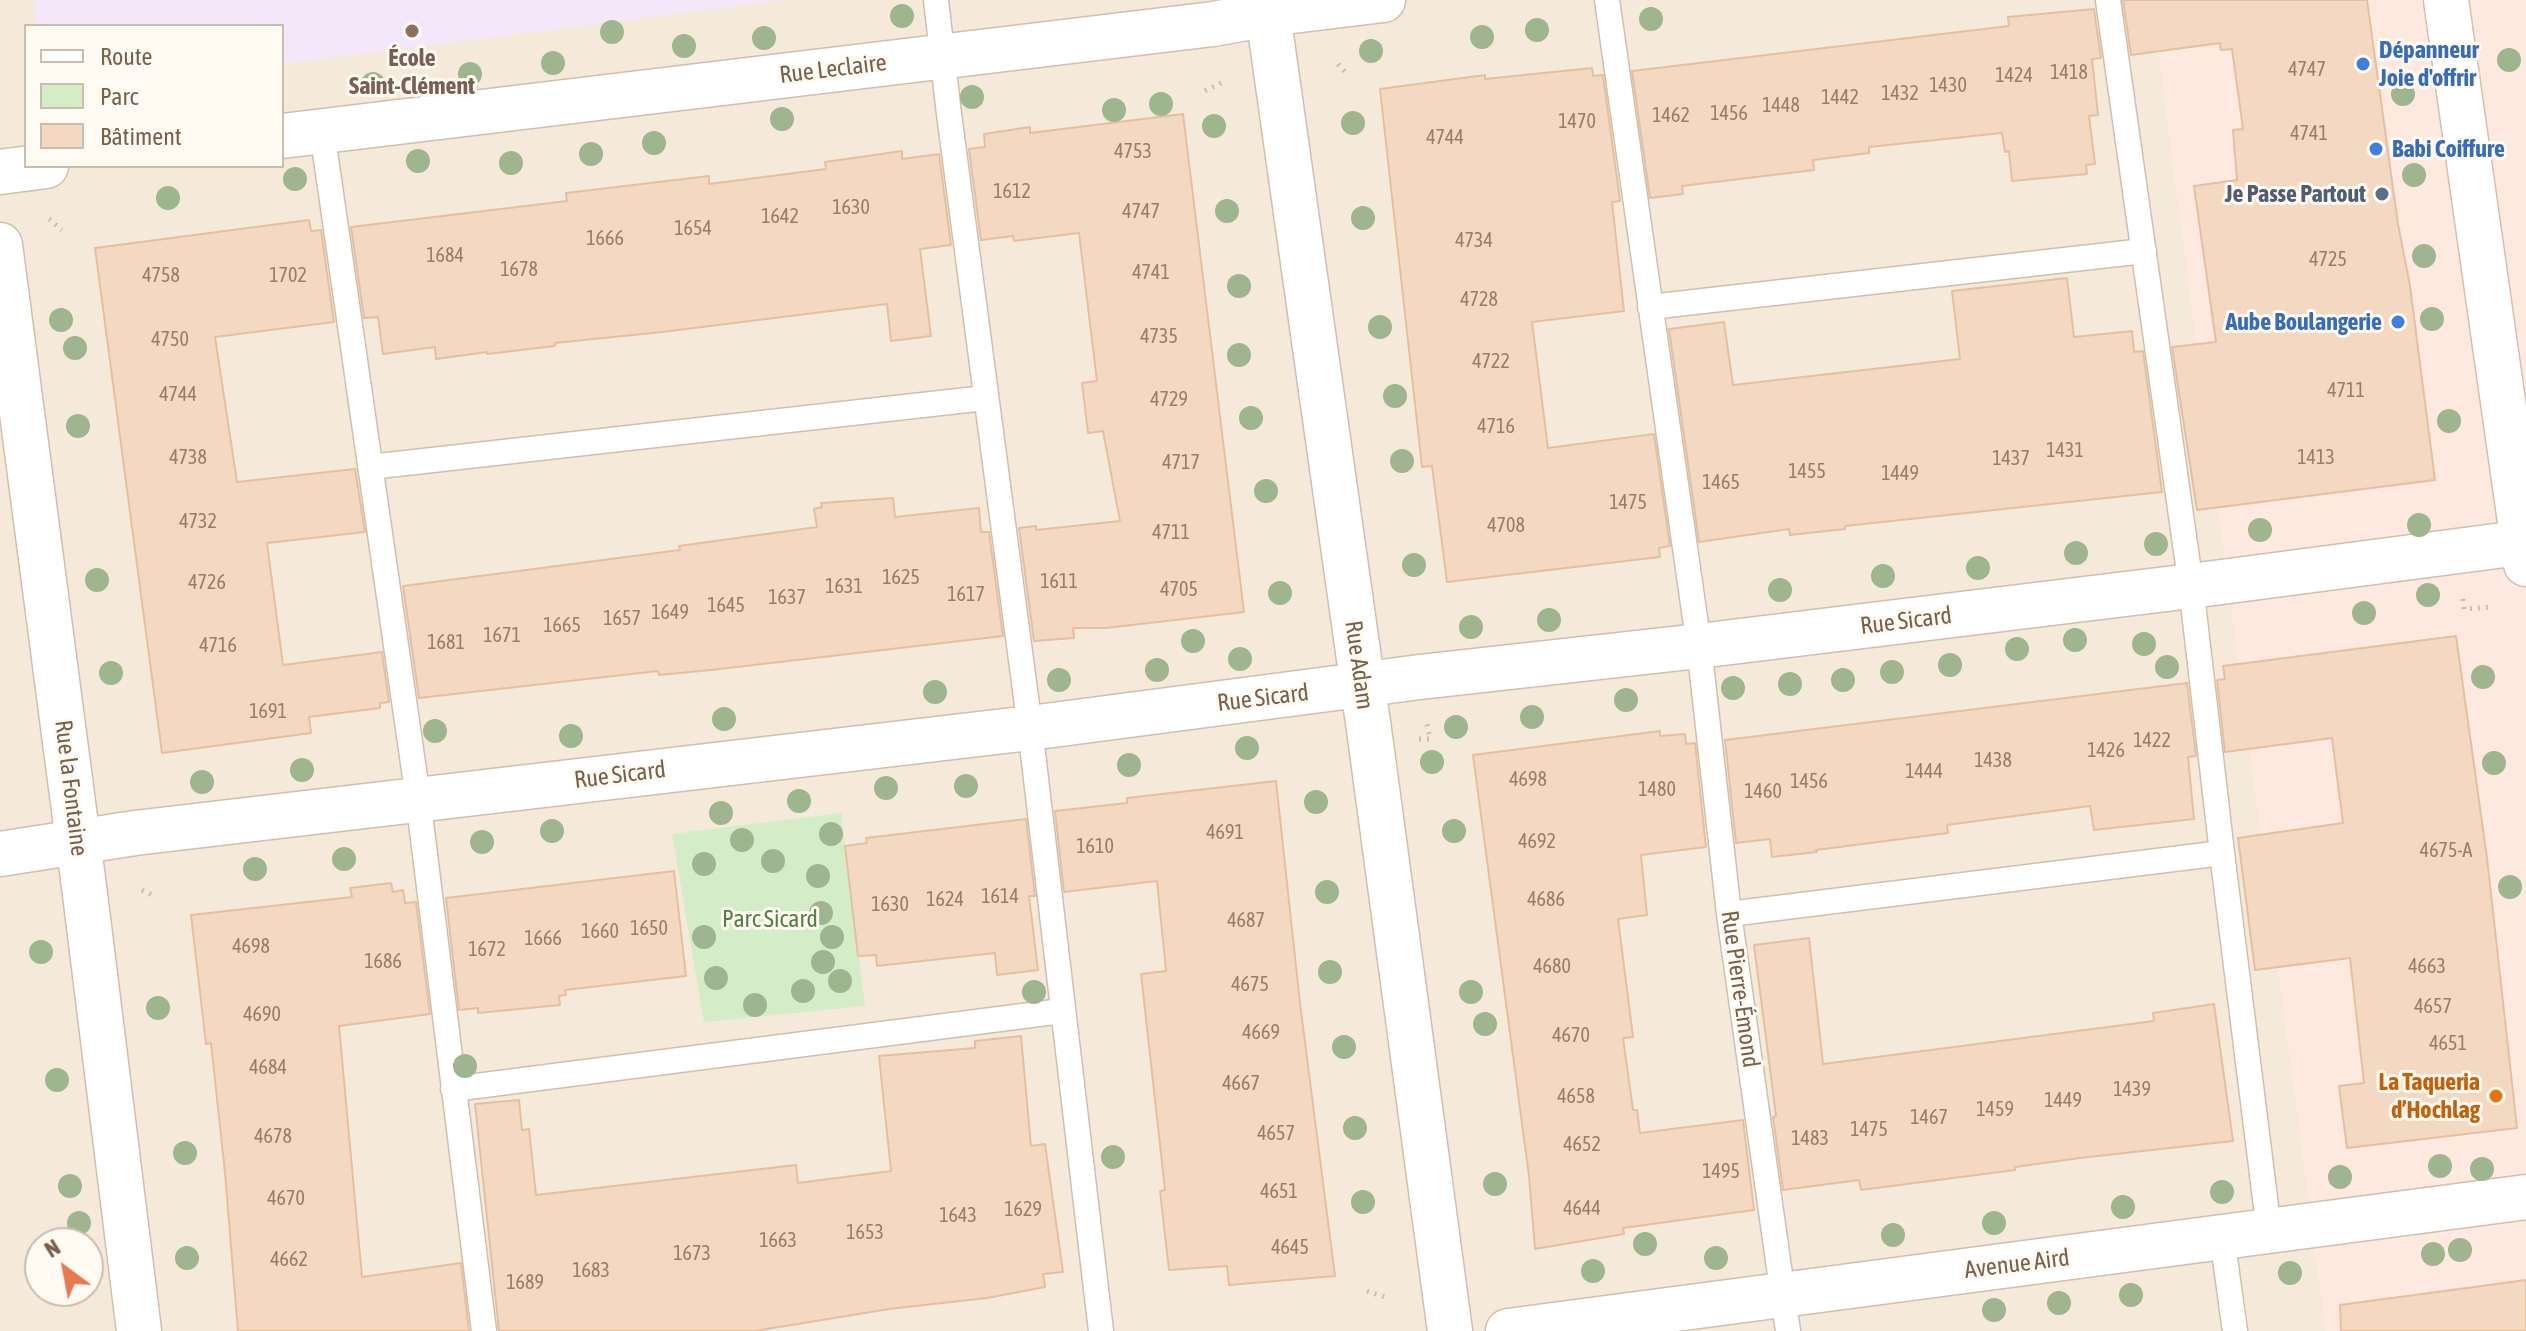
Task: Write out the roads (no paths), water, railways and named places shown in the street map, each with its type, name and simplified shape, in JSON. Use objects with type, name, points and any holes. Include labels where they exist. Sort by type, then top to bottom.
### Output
[{"type":"street","name":"Rue Leclaire","points":[[302,134],[1213,24],[1267,7],[1383,0]]},
{"type":"street","points":[[2446,0],[2525,549]]},
{"type":"street","name":"Rue Adam","points":[[1267,7],[1450,1331]]},
{"type":"street","points":[[0,172],[31,168]]},
{"type":"street","name":"Rue la Fontaine","points":[[0,245],[139,1331]]},
{"type":"street","name":"Rue Sicard","points":[[0,854],[135,833],[418,798],[1030,728],[2191,586],[2525,549]]},
{"type":"street","name":"Avenue Aird","points":[[1508,1331],[1785,1313],[2222,1237],[2526,1197]]},
{"type":"lane","points":[[936,0],[1030,728],[1101,1331]]},
{"type":"lane","name":"Rue Pierre-Émond","points":[[1607,0],[1699,646],[1729,914],[1785,1313]]},
{"type":"lane","points":[[2108,0],[2191,586],[2269,1230]]},
{"type":"lane","points":[[302,134],[370,467],[418,798],[484,1331]]},
{"type":"lane","points":[[1650,307],[2144,251]]},
{"type":"lane","points":[[370,467],[985,398]]},
{"type":"lane","points":[[1729,914],[2222,853]]},
{"type":"lane","points":[[453,1089],[1062,1011]]},
{"type":"lane","points":[[2222,1237],[2235,1331]]},
{"type":"place","name":"École Saint-Clément","points":[[412,31]]},
{"type":"place","name":"Dépanneur Joie d'offrir","points":[[2363,64]]},
{"type":"place","name":"Babi Coiffure","points":[[2376,149]]},
{"type":"place","name":"Je Passe Partout","points":[[2382,194]]},
{"type":"place","name":"Aube Boulangerie","points":[[2398,322]]},
{"type":"place","name":"La Taqueria d’Hochlag","points":[[2496,1096]]},
{"type":"park label","name":"Parc Sicard","points":[[770,919]]}]
